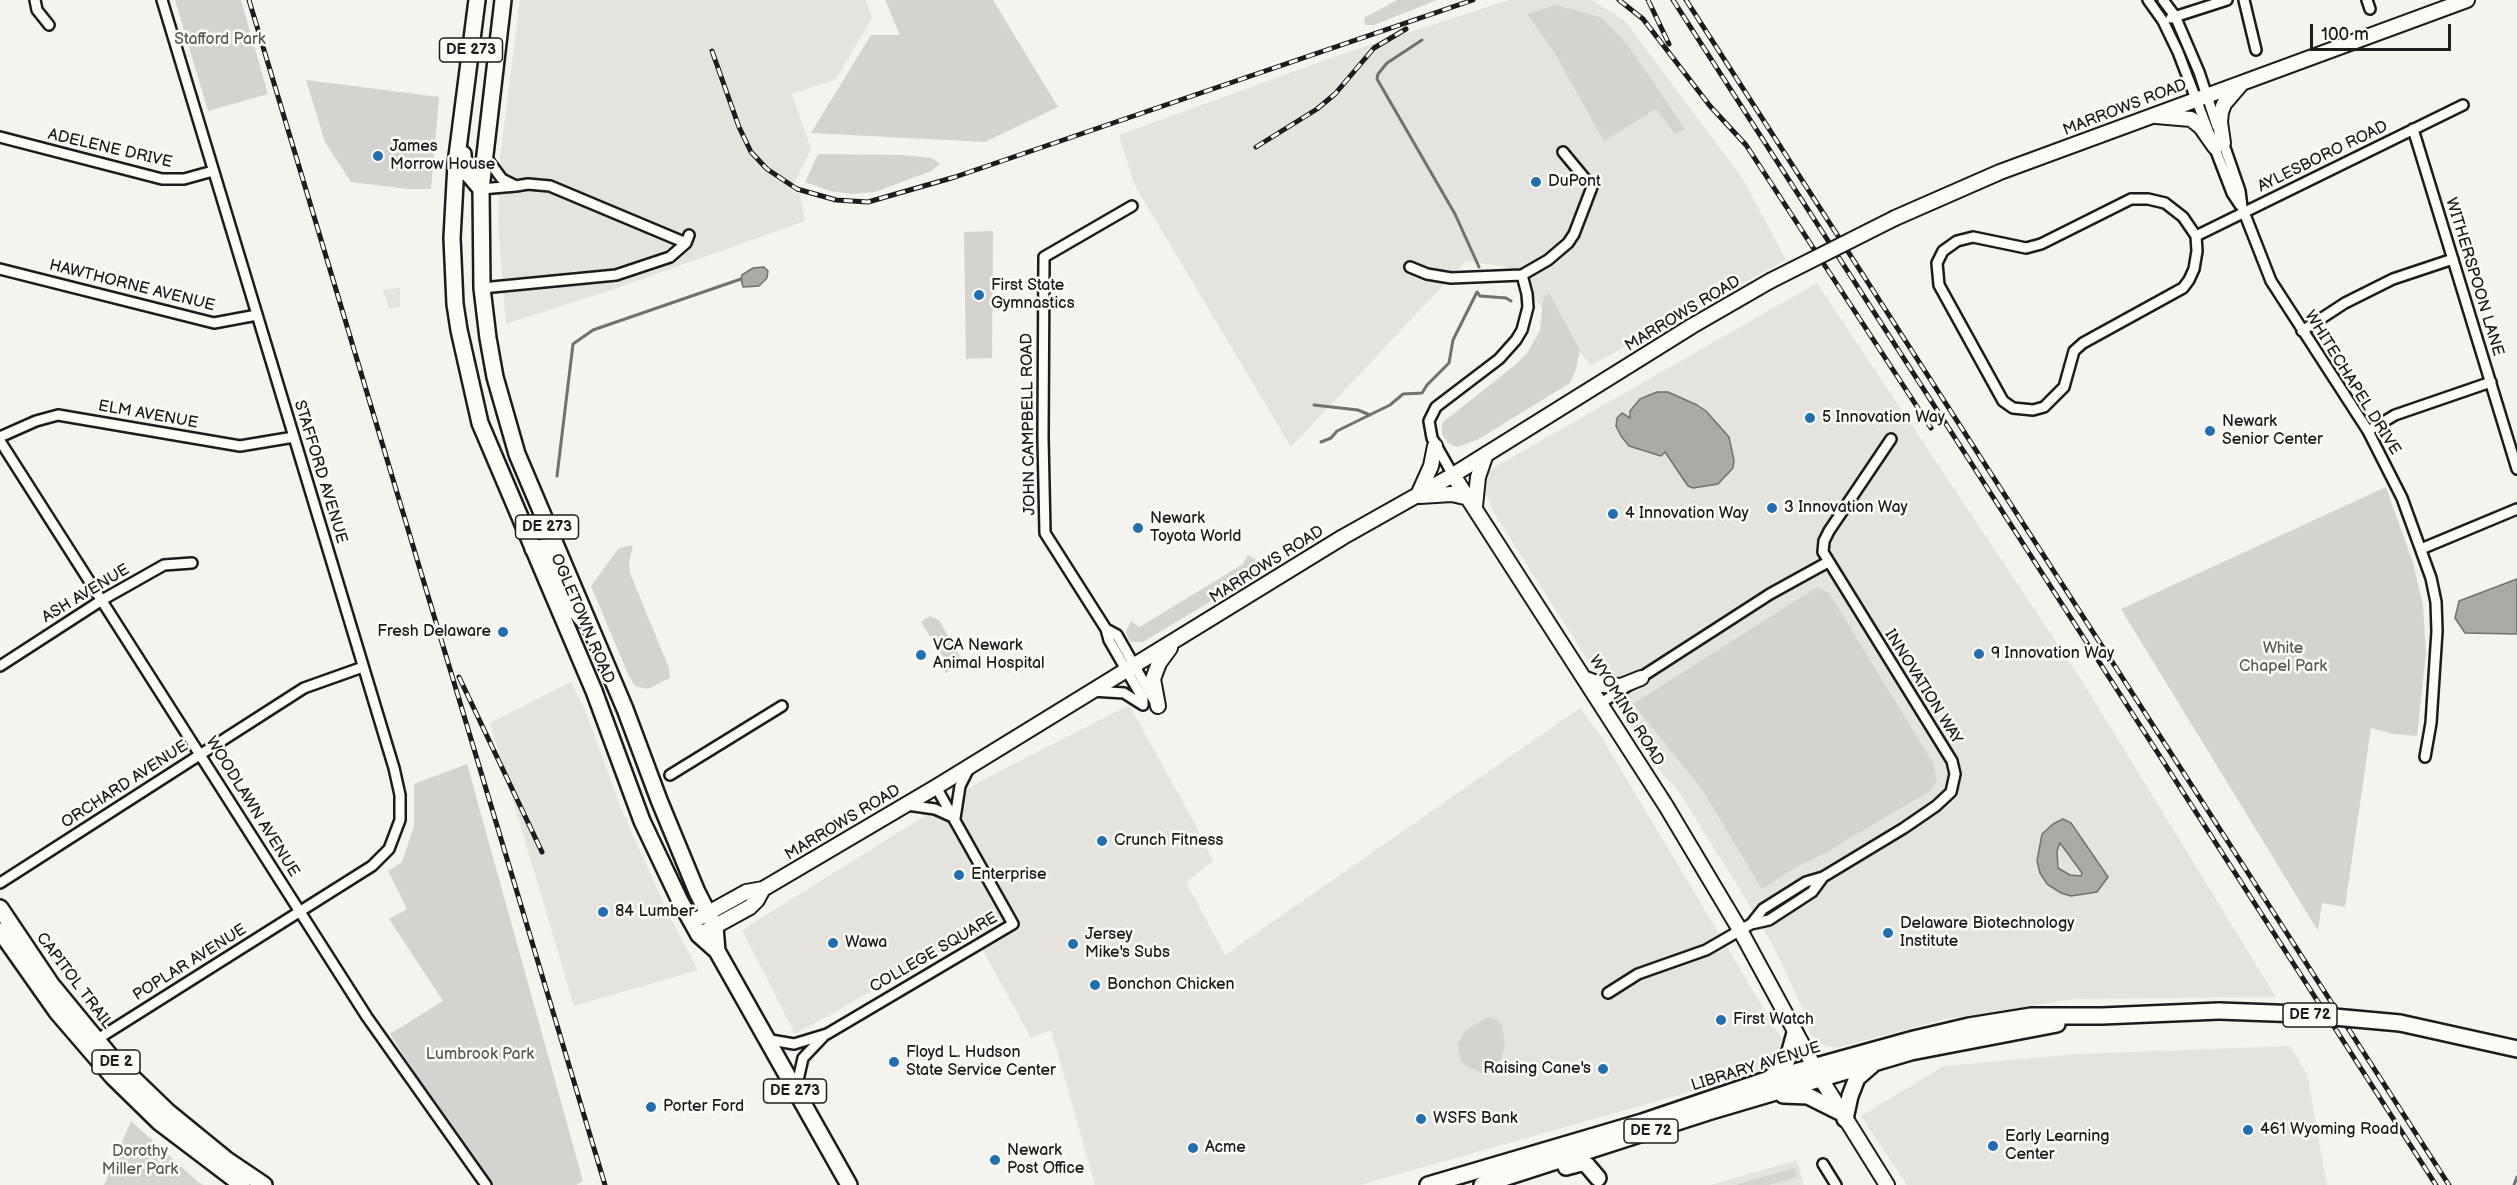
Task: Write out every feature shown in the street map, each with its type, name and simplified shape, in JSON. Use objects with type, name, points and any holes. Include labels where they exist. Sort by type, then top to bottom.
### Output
[{"type":"main road","name":"OGLETOWN ROAD","points":[[477,0],[458,144],[453,207],[453,271],[455,304],[464,360],[488,444],[594,691],[642,821],[680,901],[696,929],[717,951],[849,1185]]},
{"type":"main road","name":"OGLETOWN ROAD","points":[[503,0],[482,189],[482,288],[495,377],[517,454],[626,709],[659,800],[711,920],[717,951]]},
{"type":"main road","points":[[464,100],[464,169],[482,189]]},
{"type":"main road","points":[[532,549],[543,547],[569,603],[593,632]]},
{"type":"main road","points":[[561,612],[589,654],[607,699],[616,708],[626,709]]},
{"type":"main road","name":"CAPITOL TRAIL","points":[[0,908],[51,984],[96,1040],[166,1111],[227,1160],[264,1185]]},
{"type":"main road","name":"CAPITOL TRAIL","points":[[0,931],[70,1029],[113,1077],[159,1122],[242,1185]]},
{"type":"main road","name":"LIBRARY AVENUE","points":[[1428,1185],[1818,1073],[1968,1026],[2031,1016],[2102,1017],[2219,1011],[2301,1014],[2400,1023],[2517,1049]]},
{"type":"main road","name":"LIBRARY AVENUE","points":[[1818,1073],[1874,1063],[1957,1042],[2102,1017]]},
{"type":"main road","points":[[1765,1088],[1785,1065],[1795,1033]]},
{"type":"main road","points":[[1765,1088],[1808,1096],[1843,1116],[1857,1078],[1874,1063]]},
{"type":"main road","name":"LIBRARY AVENUE","points":[[1483,1185],[1626,1140],[1765,1088]]},
{"type":"main road","points":[[1483,1185],[1513,1183],[1581,1163],[1590,1167],[1598,1178],[1601,1161],[1626,1140]]},
{"type":"street","points":[[35,0],[37,10],[49,25]]},
{"type":"street","name":"STAFFORD AVENUE","points":[[162,0],[397,781],[400,820],[389,849],[382,859],[300,911]]},
{"type":"street","points":[[2148,0],[2163,21],[2202,97]]},
{"type":"street","points":[[2163,0],[2175,16],[2202,97]]},
{"type":"street","points":[[2163,21],[2227,0]]},
{"type":"street","points":[[2244,0],[2256,50]]},
{"type":"street","name":"MARROWS ROAD","points":[[696,929],[711,920],[750,907],[758,900],[763,889],[936,787],[1343,537],[1453,475],[1692,326],[1770,281],[1895,218],[2000,172],[2242,82],[2439,5],[2467,0]]},
{"type":"street","points":[[2219,145],[2221,112],[2224,104],[2242,82]]},
{"type":"street","name":"WHITECHAPEL DRIVE","points":[[2202,97],[2219,145],[2232,193],[2243,210],[2271,281],[2368,431],[2403,498],[2431,578],[2436,602],[2437,631],[2431,723],[2425,757]]},
{"type":"street","name":"AYLESBORO ROAD","points":[[2196,236],[2243,210],[2463,105]]},
{"type":"street","points":[[2151,116],[2191,119],[2219,145]]},
{"type":"street","name":"WITHERSPOON LANE","points":[[2414,129],[2517,469]]},
{"type":"street","name":"ADELENE DRIVE","points":[[0,137],[162,179],[184,179],[213,171]]},
{"type":"street","points":[[1410,267],[1427,274],[1451,278],[1522,275],[1548,260],[1568,243],[1593,187],[1563,152]]},
{"type":"street","points":[[484,155],[502,179],[516,186]]},
{"type":"street","points":[[482,189],[528,184],[550,186],[687,239],[662,260],[616,275],[482,288]]},
{"type":"street","points":[[2131,199],[2148,199],[2165,203],[2183,217],[2196,236],[2194,269],[2182,288],[2083,343],[2074,351],[2064,387],[2044,407],[2023,411],[2004,401],[1939,285],[1937,263],[1943,251],[1957,241],[1972,237],[2026,248],[2041,244],[2131,199]]},
{"type":"street","name":"JOHN CAMPBELL ROAD","points":[[1130,668],[1117,635],[1106,629],[1046,533],[1043,264],[1044,257],[1050,253],[1132,206]]},
{"type":"street","points":[[2302,330],[2345,303],[2393,279],[2453,259]]},
{"type":"street","name":"HAWTHORNE AVENUE","points":[[0,269],[214,323],[257,315]]},
{"type":"street","name":"WYOMING ROAD","points":[[1522,275],[1528,307],[1522,330],[1499,358],[1436,407],[1429,421],[1435,446],[1745,927],[1795,1033],[1843,1116],[1887,1185]]},
{"type":"street","points":[[2368,431],[2395,415],[2491,382]]},
{"type":"street","name":"ELM AVENUE","points":[[0,439],[36,421],[58,415],[240,446],[294,437]]},
{"type":"street","name":"WOODLAWN AVENUE","points":[[0,439],[367,1017],[486,1185]]},
{"type":"street","points":[[1601,703],[1779,588],[1828,562],[1823,552],[1824,541],[1854,492],[1891,439]]},
{"type":"street","points":[[1435,446],[1431,466],[1417,496],[1452,494],[1472,502],[1486,454]]},
{"type":"street","points":[[2421,549],[2517,509]]},
{"type":"street","name":"INNOVATION WAY","points":[[1608,993],[1638,974],[1706,950],[1745,927],[1769,920],[1812,892],[1823,877],[1936,806],[1951,792],[1955,774],[1952,761],[1828,562]]},
{"type":"street","name":"ASH AVENUE","points":[[0,666],[102,600],[164,565],[192,563]]},
{"type":"street","points":[[1158,706],[1154,679],[1159,663],[1178,639]]},
{"type":"street","name":"ORCHARD AVENUE","points":[[0,883],[304,688],[363,667]]},
{"type":"street","points":[[1130,668],[1158,706]]},
{"type":"street","points":[[1092,691],[1124,693],[1143,705],[1143,699],[1130,668]]},
{"type":"street","points":[[1586,679],[1602,685],[1621,686],[1641,678]]},
{"type":"street","points":[[670,775],[782,706]]},
{"type":"street","points":[[905,804],[935,809],[955,818],[960,786],[970,766]]},
{"type":"street","name":"COLLEGE SQUARE","points":[[827,1034],[1013,924],[936,787]]},
{"type":"street","name":"POPLAR AVENUE","points":[[96,1040],[300,911]]},
{"type":"street","points":[[765,1039],[794,1044],[827,1034]]},
{"type":"street","points":[[795,1091],[803,1058],[827,1034]]},
{"type":"street","points":[[1823,1164],[1836,1185]]},
{"type":"shaded area","points":[[520,0],[866,0],[872,18],[836,79],[792,94],[811,149],[791,190],[800,194],[805,221],[617,288],[506,324],[498,224],[500,158]]},
{"type":"shaded area","points":[[1509,0],[1592,0],[1625,21],[1743,179],[1786,260],[1591,365],[1507,267],[1466,261],[1291,447],[1134,184],[1119,135],[1342,54]]},
{"type":"shaded area","points":[[764,267],[768,271],[767,278],[759,286],[743,287],[742,275],[753,268]]},
{"type":"shaded area","points":[[1817,283],[2079,676],[2276,997],[2075,999],[1946,1019],[1836,1048],[1823,1045],[1811,1035],[1803,1009],[1772,944],[1742,893],[1677,789],[1662,773],[1628,723],[1518,551],[1495,514],[1483,487],[1486,475],[1495,467]]},
{"type":"shaded area","points":[[400,288],[400,307],[389,308],[383,290]]},
{"type":"shaded area","points":[[1657,392],[1668,392],[1697,405],[1706,411],[1729,437],[1734,461],[1733,468],[1718,484],[1693,488],[1688,486],[1665,452],[1661,456],[1629,446],[1621,436],[1616,426],[1617,418],[1622,413],[1630,418],[1630,411],[1640,399]]},
{"type":"shaded area","points":[[2517,579],[2517,634],[2465,633],[2455,618],[2459,601]]},
{"type":"shaded area","points":[[571,682],[585,710],[621,808],[666,909],[698,970],[574,1006],[490,723]]},
{"type":"shaded area","points":[[1129,705],[1213,861],[1186,882],[1225,955],[1580,708],[1602,738],[1782,1039],[1771,1069],[1360,1185],[1095,1185],[1051,1030],[1031,1038],[974,934],[795,1034],[742,930],[981,781]]},
{"type":"shaded area","points":[[2063,819],[2071,823],[2108,877],[2097,892],[2071,896],[2047,884],[2040,873],[2037,861],[2042,834]],"holes":[[[2060,843],[2082,873],[2081,876],[2070,875],[2058,868],[2057,851]]]},
{"type":"shaded area","points":[[2290,1046],[2307,1074],[2327,1185],[1907,1185],[1861,1116],[1944,1066],[2077,1054]]},
{"type":"shaded area","points":[[1797,1160],[1804,1185],[1711,1185]]},
{"type":"green space","name":"Stafford Park","points":[[175,0],[241,0],[268,94],[208,111]]},
{"type":"green space","points":[[885,0],[993,0],[1058,107],[985,142],[811,133],[871,35],[900,35]]},
{"type":"green space","points":[[1397,0],[1437,0],[1374,25],[1365,25],[1364,18]]},
{"type":"green space","points":[[1555,5],[1600,17],[1627,44],[1685,129],[1675,134],[1656,109],[1604,141],[1554,52],[1527,14]]},
{"type":"green space","points":[[306,80],[439,97],[431,189],[408,189],[351,182],[325,142]]},
{"type":"green space","points":[[818,154],[903,155],[932,158],[940,164],[931,171],[875,192],[852,194],[830,191],[805,182]]},
{"type":"green space","name":"First State Gymnastics","points":[[993,231],[992,358],[966,359],[964,232]]},
{"type":"green space","points":[[1549,293],[1580,350],[1570,383],[1477,440],[1457,447],[1448,443],[1442,434],[1442,423],[1527,353],[1540,331],[1543,299]]},
{"type":"green space","name":"White Chapel Park","points":[[2386,487],[2413,563],[2423,605],[2426,654],[2417,736],[2393,734],[2371,728],[2345,907],[2322,903],[2318,931],[2121,609]]},
{"type":"green space","points":[[633,546],[629,562],[630,573],[669,668],[670,678],[648,689],[635,686],[628,674],[591,586],[618,549]]},
{"type":"green space","points":[[1248,555],[1268,567],[1143,642],[1130,642],[1126,632],[1131,621],[1139,627],[1143,625],[1243,564]]},
{"type":"green space","points":[[1817,587],[1829,593],[1933,763],[1937,781],[1930,791],[1762,889],[1702,789],[1633,704]]},
{"type":"green space","points":[[930,616],[939,620],[961,658],[959,665],[946,673],[943,669],[948,665],[921,622]]},
{"type":"green space","name":"Lumbrook Park","points":[[467,764],[583,1181],[576,1185],[493,1185],[465,1151],[390,1034],[443,1001],[389,919],[407,909],[388,871],[402,862],[414,826],[414,784]]},
{"type":"green space","points":[[1486,1018],[1494,1018],[1502,1024],[1505,1046],[1499,1065],[1493,1071],[1484,1074],[1465,1065],[1460,1058],[1458,1043],[1465,1031]]},
{"type":"green space","name":"Dorothy Miller Park","points":[[131,1121],[197,1181],[203,1185],[104,1185]]},
{"type":"green space","points":[[1795,1168],[1797,1177],[1768,1185],[1736,1185]]},
{"type":"waterway","points":[[1422,40],[1387,63],[1378,74],[1377,79],[1455,214],[1479,267]]},
{"type":"waterway","points":[[557,476],[573,344],[593,330],[741,279]]},
{"type":"waterway","points":[[1321,442],[1331,438],[1337,431],[1390,405],[1403,394],[1422,393],[1449,363],[1453,340],[1477,292],[1480,296],[1506,298],[1511,301]]},
{"type":"waterway","points":[[1314,405],[1358,410],[1370,415]]},
{"type":"waterway","points":[[2514,1185],[2517,1177]]},
{"type":"railway","points":[[249,0],[605,1185]]},
{"type":"railway","points":[[712,51],[739,127],[751,152],[767,169],[797,189],[836,200],[868,202],[955,177],[1473,0]]},
{"type":"railway","points":[[1619,0],[1643,19],[1710,106],[1746,145],[1931,428]]},
{"type":"railway","points":[[1648,0],[1669,44]]},
{"type":"railway","points":[[1673,0],[2436,1185]]},
{"type":"railway","points":[[1686,0],[2449,1185]]},
{"type":"railway","points":[[1256,147],[1317,109],[1335,94],[1374,48],[1406,29]]},
{"type":"railway","points":[[459,677],[542,852]]},
{"type":"place","name":"James Morrow House","points":[[378,156]]},
{"type":"place","name":"DuPont","points":[[1536,182]]},
{"type":"place","name":"First State Gymnastics","points":[[979,295]]},
{"type":"place","name":"5 Innovation Way","points":[[1810,418]]},
{"type":"place","name":"Newark Senior Center","points":[[2210,431]]},
{"type":"place","name":"3 Innovation Way","points":[[1772,508]]},
{"type":"place","name":"4 Innovation Way","points":[[1613,514]]},
{"type":"place","name":"Newark Toyota World","points":[[1138,528]]},
{"type":"place","name":"Fresh Delaware","points":[[503,632]]},
{"type":"place","name":"9 Innovation Way","points":[[1979,654]]},
{"type":"place","name":"VCA Newark Animal Hospital","points":[[921,655]]},
{"type":"place","name":"Crunch Fitness","points":[[1102,841]]},
{"type":"place","name":"Enterprise","points":[[959,875]]},
{"type":"place","name":"84 Lumber","points":[[603,912]]},
{"type":"place","name":"Delaware Biotechnology Institute","points":[[1888,933]]},
{"type":"place","name":"Wawa","points":[[833,943]]},
{"type":"place","name":"Jersey Mike's Subs","points":[[1073,944]]},
{"type":"place","name":"Bonchon Chicken","points":[[1095,985]]},
{"type":"place","name":"First Watch","points":[[1721,1020]]},
{"type":"place","name":"Floyd L. Hudson State Service Center","points":[[894,1062]]},
{"type":"place","name":"Raising Cane's","points":[[1603,1069]]},
{"type":"place","name":"Porter Ford","points":[[651,1107]]},
{"type":"place","name":"WSFS Bank","points":[[1421,1119]]},
{"type":"place","name":"461 Wyoming Road","points":[[2248,1130]]},
{"type":"place","name":"Early Learning Center","points":[[1993,1146]]},
{"type":"place","name":"Acme","points":[[1193,1148]]},
{"type":"place","name":"Newark Post Office","points":[[995,1160]]}]
